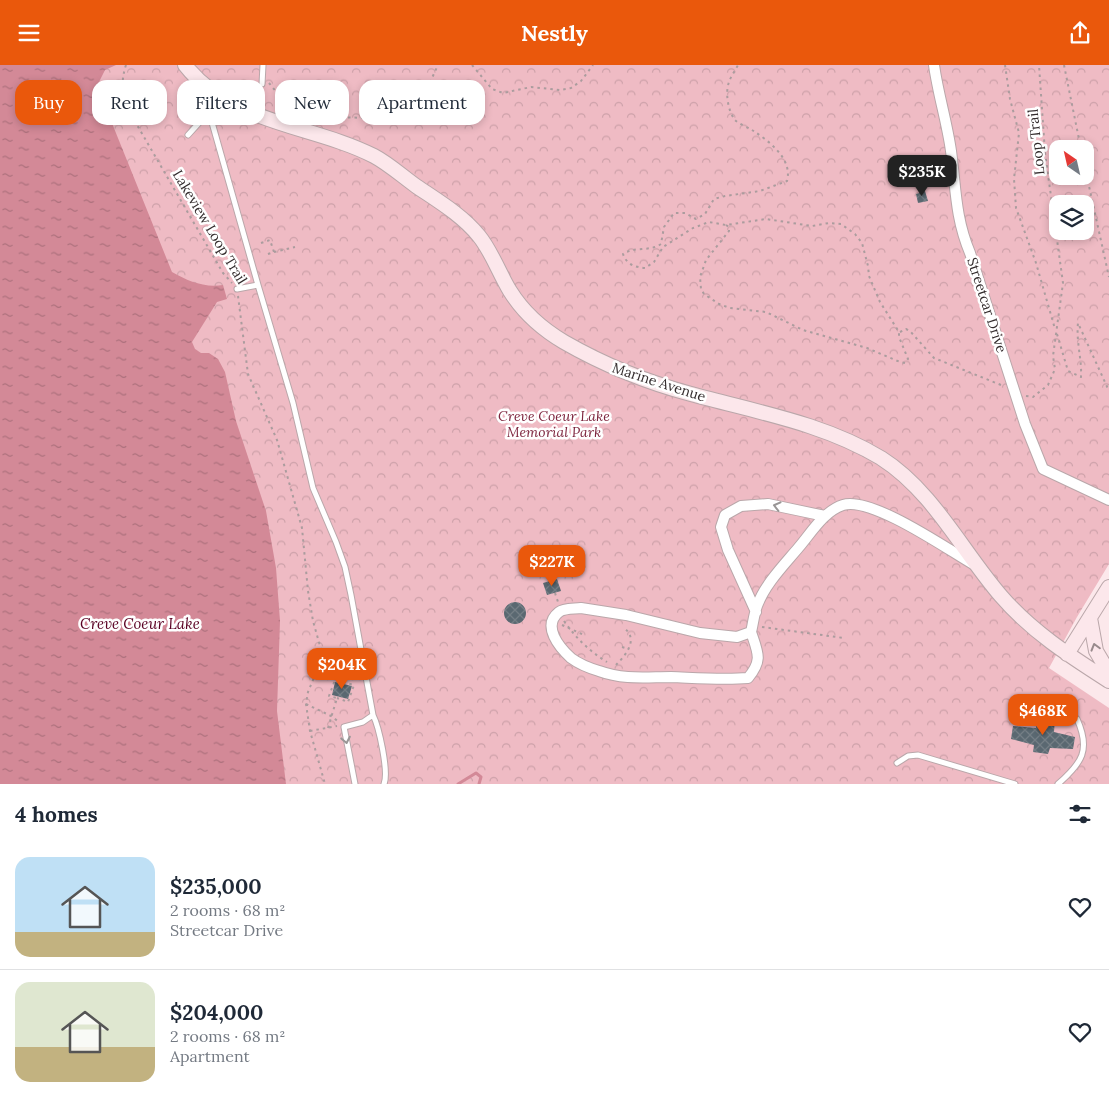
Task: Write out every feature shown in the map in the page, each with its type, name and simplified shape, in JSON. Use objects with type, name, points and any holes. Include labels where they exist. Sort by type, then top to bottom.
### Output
[{"type":"main road","name":"Marine Avenue","points":[[185,65],[199,80]]},
{"type":"main road","name":"Marine Avenue","points":[[265,119],[351,146],[375,157],[467,222],[489,249],[510,291],[524,310],[540,326],[562,341],[608,365],[646,381],[800,422],[855,443],[882,459],[914,485],[951,529],[976,566],[1019,616],[1042,636],[1109,681]]},
{"type":"main road","points":[[1067,654],[1109,587]]},
{"type":"main road","points":[[1090,618],[1096,651],[1109,673]]},
{"type":"street","name":"Streetcar Drive","points":[[934,65],[951,151],[962,233],[973,261],[1014,392],[1043,469],[1109,500]]},
{"type":"street","points":[[756,612],[725,542],[721,527],[725,515],[741,506],[768,504],[825,516]]},
{"type":"street","points":[[752,629],[737,637],[700,633],[626,615],[581,608],[558,613],[553,621],[552,631],[559,646],[573,659],[583,666],[600,672],[628,678],[670,677],[728,680],[748,678],[757,667],[758,654],[752,629],[757,606],[774,577],[825,516],[843,505],[862,505],[888,514],[976,566]]},
{"type":"lane","points":[[262,80],[263,65]]},
{"type":"lane","points":[[188,135],[197,125]]},
{"type":"lane","points":[[213,125],[293,403],[313,488],[336,542],[344,567],[351,595],[372,715],[381,749],[386,777],[384,784]]},
{"type":"lane","points":[[237,289],[258,285]]},
{"type":"lane","points":[[355,784],[344,727],[362,722],[372,715]]},
{"type":"lane","points":[[1058,784],[1085,752],[1082,731],[1077,719]]},
{"type":"lane","points":[[897,763],[908,756],[918,755],[1015,784]]},
{"type":"path","name":"Lakeview Loop Trail","points":[[126,65],[123,74],[122,90],[126,106],[223,273],[237,289],[248,374],[276,441],[302,528],[308,591],[313,621],[322,653],[308,692],[306,704],[310,731],[325,784]]},
{"type":"path","points":[[265,83],[270,83],[287,105],[294,109],[351,119],[368,118],[385,116],[414,108],[425,93],[438,65]]},
{"type":"path","points":[[472,65],[492,89],[503,93],[531,87],[560,90],[571,87],[581,81],[593,65]]},
{"type":"path","points":[[726,225],[730,231],[706,260],[700,277],[701,289],[704,294],[719,304],[730,308],[766,312],[803,329],[867,348],[900,363],[905,363],[908,359],[899,333],[880,303],[868,276],[868,266],[862,243],[856,233],[841,224],[829,223],[812,226],[766,219],[726,225],[709,222],[693,228],[663,247],[654,262],[645,268],[634,267],[625,259],[623,254],[627,251],[656,247],[661,244],[664,227],[674,213],[685,213],[696,219],[706,214],[714,199],[760,191],[787,181],[789,170],[782,154],[760,135],[736,120],[729,104],[727,93],[729,81],[738,65]]},
{"type":"path","points":[[899,333],[906,329],[910,331],[934,358],[1028,397],[1034,397],[1048,385],[1055,369],[1053,355],[1056,331],[1036,263],[1016,208],[1014,179],[1020,133],[1010,99],[1005,65]]},
{"type":"path","name":"Loop Trail","points":[[1039,65],[1046,153],[1063,283],[1056,331],[1068,371],[1081,377],[1082,361],[1077,333],[1078,323],[1109,391]]},
{"type":"path","points":[[1064,65],[1079,140]]},
{"type":"path","points":[[1089,185],[1109,277]]},
{"type":"path","points":[[261,243],[270,241],[274,252]]},
{"type":"path","points":[[265,255],[295,247]]},
{"type":"path","points":[[555,593],[564,619],[571,630],[588,650],[610,664],[616,665],[629,649],[632,640],[629,631],[624,627]]},
{"type":"path","points":[[553,621],[584,635]]},
{"type":"path","points":[[752,629],[844,638]]},
{"type":"path","points":[[622,647],[629,649]]},
{"type":"path","points":[[335,680],[354,685],[348,701],[338,698],[329,696],[335,680]]},
{"type":"path","points":[[328,728],[338,698]]},
{"type":"path","points":[[306,704],[331,716],[344,727]]},
{"type":"path","points":[[310,731],[337,726],[344,727]]},
{"type":"green space","name":"Creve Coeur Lake Memorial Park","points":[[0,65],[1109,65],[1109,564],[1049,668],[1109,708],[1109,784],[0,784]]},
{"type":"water","name":"Creve Coeur Lake","points":[[0,65],[116,65],[105,70],[100,80],[92,80],[92,125],[113,125],[172,272],[196,283],[216,286],[223,285],[227,299],[217,302],[192,342],[195,349],[201,353],[209,353],[218,359],[225,372],[236,421],[266,511],[276,568],[280,621],[277,711],[286,784],[0,784]]},
{"type":"building","points":[[925,191],[928,201],[918,203],[916,194]]},
{"type":"building","points":[[557,579],[561,591],[547,595],[543,583]]},
{"type":"building","points":[[515,602],[523,605],[526,613],[523,621],[515,624],[507,621],[504,613],[507,605]]},
{"type":"building","points":[[335,682],[352,686],[348,699],[332,695]]},
{"type":"building","points":[[1039,715],[1055,718],[1054,732],[1075,737],[1073,749],[1050,748],[1048,754],[1033,752],[1034,745],[1011,739],[1013,726],[1036,728]]},
{"type":"waterway","points":[[458,784],[476,773],[481,777],[479,784]]}]
